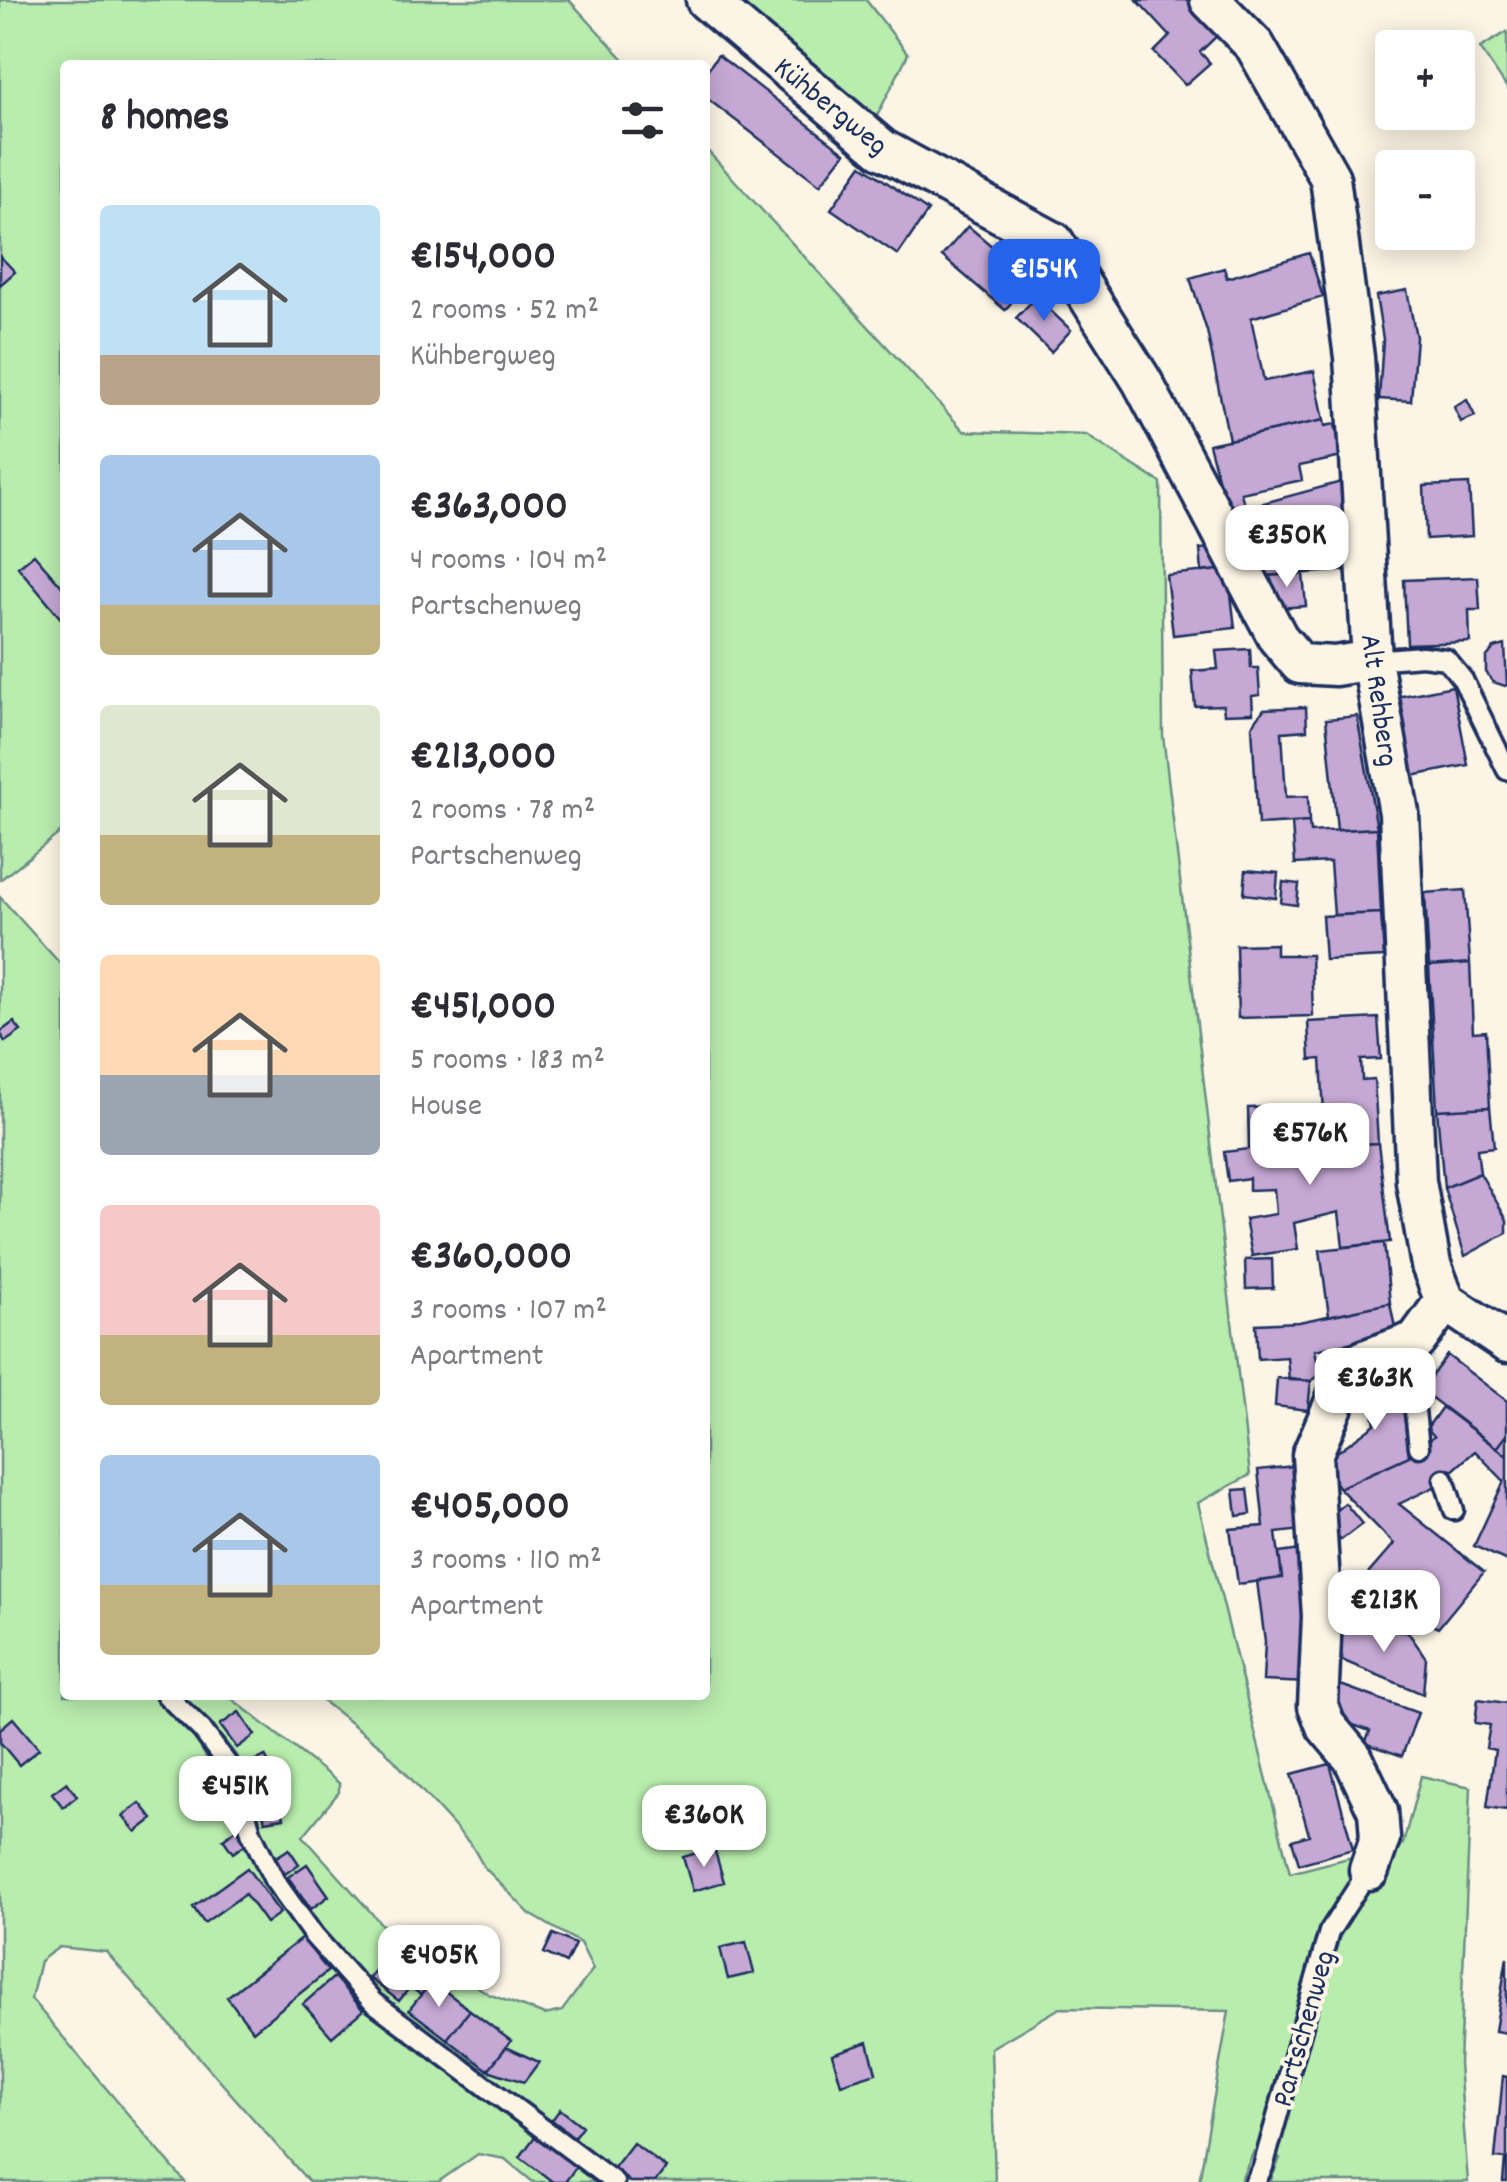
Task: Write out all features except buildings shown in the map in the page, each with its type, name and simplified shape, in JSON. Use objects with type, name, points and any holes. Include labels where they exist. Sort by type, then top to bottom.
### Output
[{"type":"street","name":"Kühbergweg","points":[[706,0],[882,150],[1054,242],[1142,381],[1278,638],[1300,664],[1335,666],[1372,660]]},
{"type":"street","name":"Alt Rehberg","points":[[1210,0],[1255,46],[1330,178],[1354,358],[1372,660],[1399,813],[1416,1182],[1432,1265],[1444,1302]]},
{"type":"street","points":[[1416,1341],[1444,1302],[1507,1343]]},
{"type":"street","name":"Partschenweg","points":[[1370,1870],[1380,1838],[1378,1811],[1353,1758],[1326,1726],[1318,1706],[1322,1616],[1312,1455],[1340,1390],[1364,1360],[1416,1341]]},
{"type":"lane","points":[[1372,660],[1422,656],[1446,659],[1463,680],[1507,770]]},
{"type":"lane","points":[[1416,1341],[1410,1366],[1419,1447]]},
{"type":"lane","points":[[1444,1479],[1454,1510]]},
{"type":"lane","points":[[171,1700],[202,1730],[236,1776],[252,1832],[274,1880],[314,1936],[374,2002],[614,2182]]},
{"type":"lane","name":"Partschenweg","points":[[1255,2182],[1263,2167],[1329,1932],[1370,1870]]},
{"type":"green space","points":[[0,0],[569,0],[624,60],[60,60],[60,833],[0,880]]},
{"type":"green space","points":[[732,0],[866,0],[908,54],[874,122]]},
{"type":"green space","points":[[1507,32],[1507,88],[1480,48]]},
{"type":"green space","points":[[710,153],[964,431],[1086,435],[1161,483],[1163,735],[1250,1475],[1198,1503],[1290,1873],[1403,1844],[1421,1776],[1471,1787],[1459,2064],[1468,2182],[1270,2182],[1280,2158],[1254,2151],[1240,2182],[1199,2182],[1229,2011],[1060,2008],[991,2048],[995,2182],[626,2182],[379,1996],[319,1931],[281,1876],[258,1829],[247,1770],[211,1723],[187,1700],[233,1700],[339,1783],[339,1792],[303,1836],[392,1936],[439,1959],[488,1994],[545,2015],[562,2011],[593,1969],[580,1943],[530,1914],[484,1867],[472,1846],[383,1748],[321,1700],[710,1700]]},
{"type":"green space","points":[[0,897],[60,963],[60,1700],[156,1700],[194,1736],[308,1940],[366,2008],[604,2182],[533,2182],[505,2159],[478,2154],[438,2182],[309,2182],[106,1952],[59,1947],[40,1961],[31,1999],[185,2182],[0,2182]]}]
